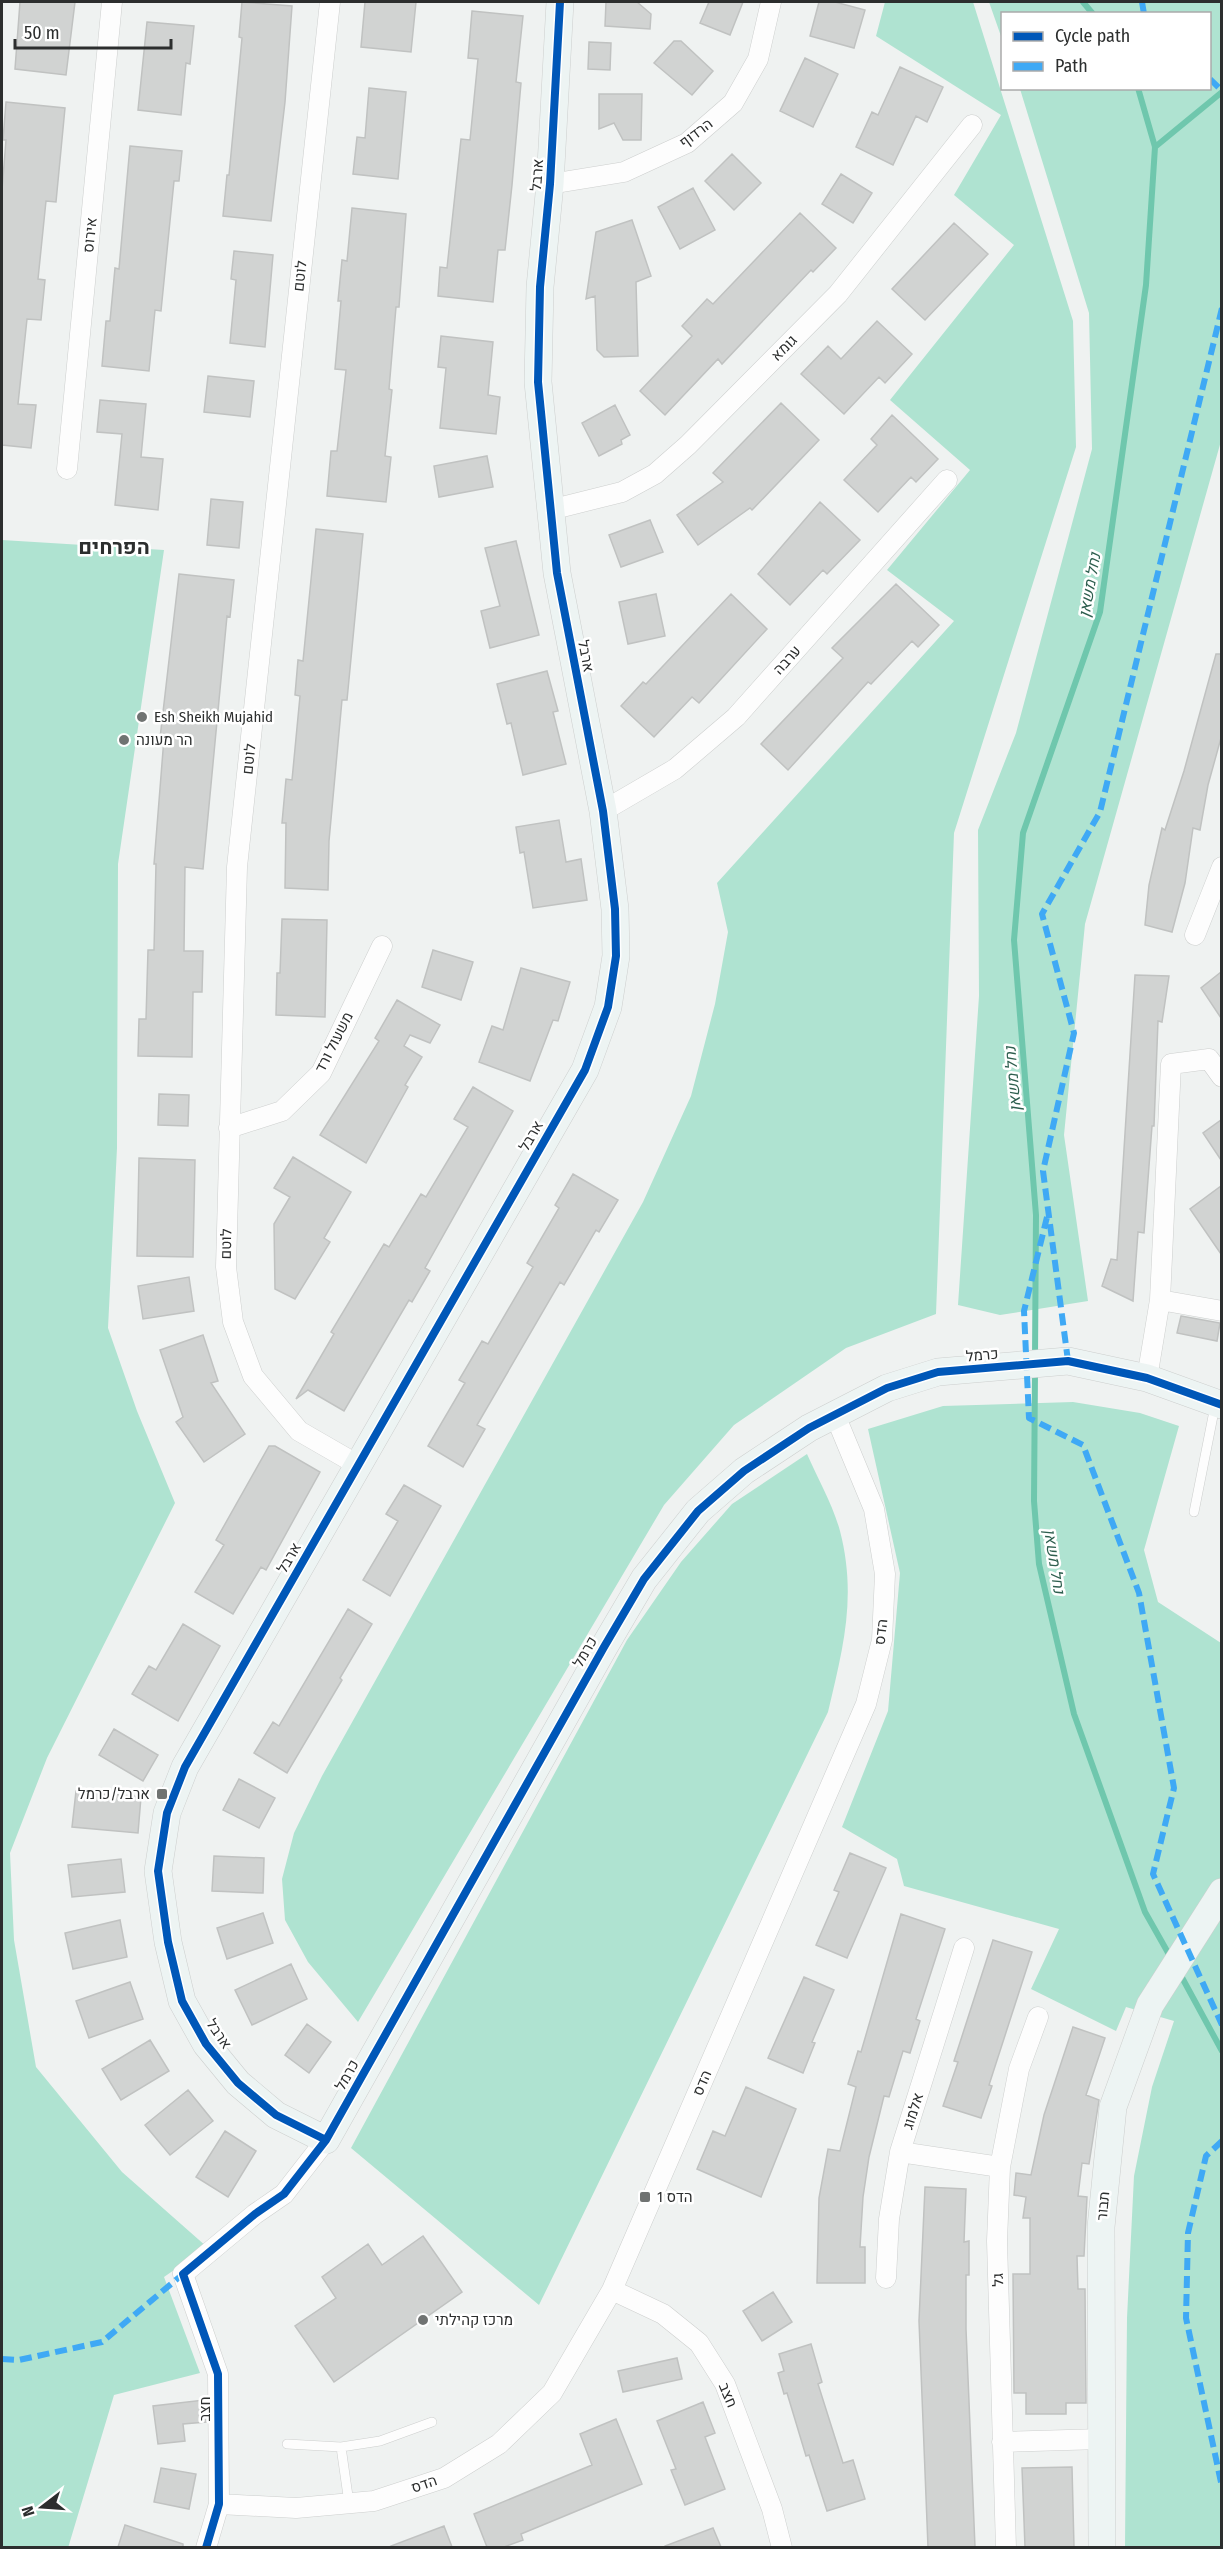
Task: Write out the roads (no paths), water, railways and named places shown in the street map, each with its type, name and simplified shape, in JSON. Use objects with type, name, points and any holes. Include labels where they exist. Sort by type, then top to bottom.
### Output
[{"type":"street","name":"אירוס","points":[[67,469],[112,2]]},
{"type":"street","name":"לוטם","points":[[330,2],[237,867],[226,1267],[233,1323],[254,1376],[299,1431],[358,1465]]},
{"type":"street","name":"ארבל","points":[[326,2140],[276,2115],[238,2083],[207,2044],[182,2001],[168,1942],[158,1871],[167,1813],[185,1767],[585,1070],[608,1006],[616,956],[615,909],[603,811],[556,573],[538,382],[540,286],[550,184],[560,2]]},
{"type":"street","name":"הרדוף","points":[[550,184],[624,172],[687,143],[733,103],[758,59],[771,2]]},
{"type":"street","name":"גומא","points":[[550,510],[622,492],[655,474],[688,445],[838,294],[972,125]]},
{"type":"street","name":"ערבה","points":[[603,811],[675,769],[736,717],[947,480]]},
{"type":"street","points":[[1195,935],[1221,867]]},
{"type":"street","name":"משעול ורד","points":[[229,1128],[282,1111],[321,1073],[382,946]]},
{"type":"street","points":[[1147,1378],[1160,1300],[1171,1064],[1209,1059],[1221,1077]]},
{"type":"street","points":[[1160,1300],[1221,1311]]},
{"type":"street","name":"כרמל","points":[[183,2274],[255,2214],[284,2194],[326,2140],[644,1579],[698,1511],[713,1497],[744,1471],[809,1428],[887,1388],[938,1372],[1068,1361],[1147,1378],[1219,1405]]},
{"type":"street","name":"הדס","points":[[219,2504],[296,2508],[349,2504],[374,2501],[444,2478],[499,2444],[552,2393],[612,2290],[866,1704],[882,1640],[885,1574],[874,1509],[835,1415]]},
{"type":"street","name":"תבור","points":[[1102,2547],[1101,2227],[1113,2107],[1150,2005],[1221,1892]]},
{"type":"street","name":"אלמוג","points":[[886,2278],[889,2219],[900,2152],[964,1948]]},
{"type":"street","name":"גל","points":[[1006,2547],[997,2241],[1000,2167],[1019,2069],[1038,2017]]},
{"type":"street","points":[[900,2152],[1000,2167]]},
{"type":"street","name":"חצב","points":[[183,2274],[218,2374],[219,2504],[206,2547]]},
{"type":"street","name":"חצב","points":[[612,2290],[663,2314],[699,2343],[725,2384],[772,2509],[782,2547]]},
{"type":"street","points":[[1002,2442],[1102,2439]]},
{"type":"lane","points":[[1194,1512],[1219,1405]]},
{"type":"lane","points":[[287,2444],[341,2447],[380,2441],[432,2422]]},
{"type":"lane","points":[[341,2447],[349,2504]]},
{"type":"waterway","name":"נחל משאן","points":[[1083,2],[1091,12]]},
{"type":"waterway","name":"נחל משאן","points":[[1035,1357],[1036,1215],[1014,940],[1023,833],[1100,612],[1146,285],[1155,147],[1139,90]]},
{"type":"waterway","points":[[1155,147],[1222,92]]},
{"type":"waterway","name":"נחל משאן","points":[[1035,1371],[1034,1501],[1039,1564],[1074,1714],[1145,1912],[1171,1958]]},
{"type":"waterway","name":"נחל משאן","points":[[1179,1972],[1222,2051]]},
{"type":"place","name":"Esh Sheikh Mujahid","points":[[142,717]]},
{"type":"place","name":"הר מעונה","points":[[124,740]]},
{"type":"place","name":"ארבל/כרמל","points":[[162,1794]]},
{"type":"place","name":"הדס 1","points":[[645,2197]]},
{"type":"place","name":"מרכז קהילתי","points":[[423,2320]]},
{"type":"district","name":"הפרחים","points":[[114,547]]}]
